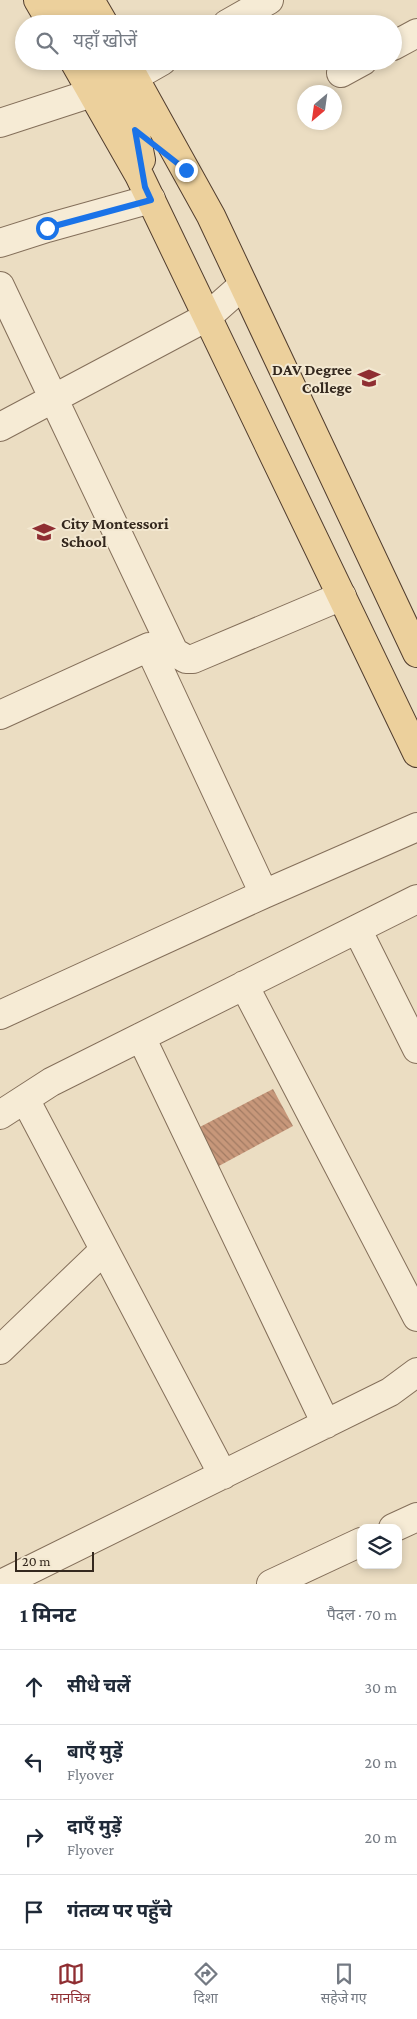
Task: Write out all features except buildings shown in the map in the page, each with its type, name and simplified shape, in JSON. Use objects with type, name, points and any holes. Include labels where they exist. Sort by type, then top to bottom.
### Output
[{"type":"main road","points":[[38,0],[47,15]]},
{"type":"main road","points":[[65,0],[74,15]]},
{"type":"main road","points":[[90,0],[99,15]]},
{"type":"main road","points":[[95,70],[116,79],[186,170],[211,216],[417,654]]},
{"type":"main road","points":[[116,79],[135,130],[148,193]]},
{"type":"main road","points":[[116,79],[148,193],[417,753]]},
{"type":"main road","points":[[135,130],[186,170]]},
{"type":"street","points":[[243,15],[269,0]]},
{"type":"street","points":[[402,41],[417,33]]},
{"type":"street","points":[[0,123],[139,70]]},
{"type":"street","points":[[0,243],[148,193]]},
{"type":"street","points":[[0,427],[207,317],[243,285]]},
{"type":"street","points":[[0,286],[174,652],[179,656],[193,659],[342,596]]},
{"type":"street","points":[[0,715],[149,647],[264,894]]},
{"type":"street","points":[[0,1015],[264,894],[417,827]]},
{"type":"street","points":[[0,1114],[51,1082],[417,899]]},
{"type":"street","points":[[357,929],[417,1049]]},
{"type":"street","points":[[244,985],[417,1317]]},
{"type":"street","points":[[140,1037],[326,1424]]},
{"type":"street","points":[[24,1099],[222,1475]]},
{"type":"street","points":[[0,1350],[104,1250]]},
{"type":"street","points":[[1,1584],[390,1392],[417,1372]]},
{"type":"street","points":[[402,1524],[417,1517]]},
{"type":"street","points":[[271,1584],[357,1544]]},
{"type":"place","name":"DAV Degree College","points":[[369,378]]},
{"type":"place","name":"City Montessori School","points":[[44,532]]},
{"type":"route","points":[[47,228],[151,200],[145,187],[135,130],[186,170]]}]
